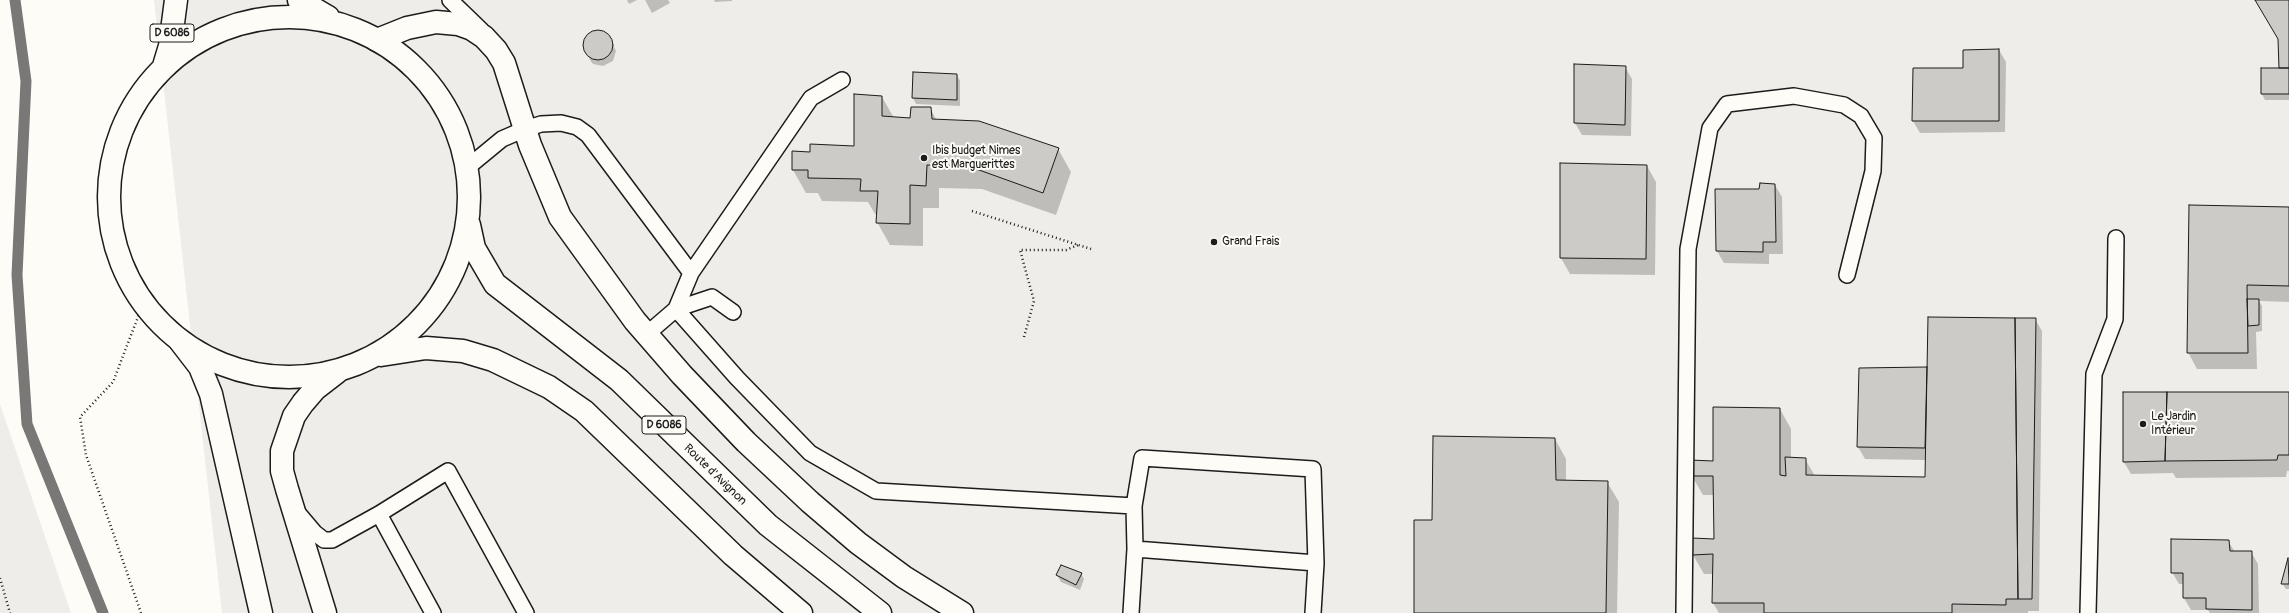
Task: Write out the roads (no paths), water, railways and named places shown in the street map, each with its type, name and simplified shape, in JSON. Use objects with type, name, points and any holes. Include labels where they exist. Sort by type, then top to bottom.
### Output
[{"type":"main road","name":"D 6086","points":[[164,66],[170,46],[176,0]]},
{"type":"main road","points":[[180,341],[208,358],[232,368],[271,377],[304,377],[337,372],[378,355],[412,330],[439,299],[458,263],[469,224],[470,195],[468,167],[452,119],[424,77],[385,44],[339,23],[299,0]]},
{"type":"main road","points":[[261,613],[211,394],[200,367],[180,341],[143,304],[118,258],[108,207],[113,155],[132,106],[164,66],[202,38],[246,21],[293,16],[339,23]]},
{"type":"main road","points":[[377,40],[422,24],[446,22],[472,29],[484,37],[496,50],[509,77],[525,129],[560,217],[602,276],[647,334],[682,375],[746,442],[810,502],[858,543],[904,577],[962,613]]},
{"type":"main road","name":"Route d'Avignon","points":[[469,224],[474,248],[495,284],[619,380],[768,525],[880,613]]},
{"type":"main road","points":[[378,355],[426,348],[463,351],[493,360],[549,387],[584,411],[733,555],[801,613]]},
{"type":"main road","points":[[325,613],[282,471],[282,451],[288,431],[303,403],[315,389],[337,372]]},
{"type":"lane","points":[[450,0],[478,25],[496,50]]},
{"type":"lane","points":[[676,309],[691,273],[811,98],[842,80]]},
{"type":"lane","points":[[1684,613],[1688,249],[1710,128],[1727,104],[1794,96],[1844,105],[1861,116],[1874,138],[1873,171],[1847,274]]},
{"type":"lane","points":[[468,167],[502,139],[525,129],[541,124],[561,123],[577,127],[588,135],[691,273]]},
{"type":"lane","points":[[2088,613],[2094,374],[2115,319],[2116,238]]},
{"type":"lane","points":[[647,334],[676,309],[712,297],[733,312]]},
{"type":"lane","points":[[676,309],[737,378],[810,454],[876,491],[1134,506]]},
{"type":"lane","points":[[1131,613],[1135,549],[1134,506],[1142,458],[1313,469],[1316,563],[1313,613]]},
{"type":"lane","points":[[291,503],[315,533],[324,540],[332,540],[379,514],[448,471],[526,613]]},
{"type":"lane","points":[[379,514],[433,613]]},
{"type":"lane","points":[[1135,549],[1316,563]]},
{"type":"waterway","points":[[15,0],[26,81],[17,275],[27,424],[103,613]]},
{"type":"place","name":"Ibis budget Nimes est Marguerittes","points":[[924,158]]},
{"type":"place","name":"Grand Frais","points":[[1214,242]]},
{"type":"place","name":"Le Jardin Intérieur","points":[[2143,424]]}]
